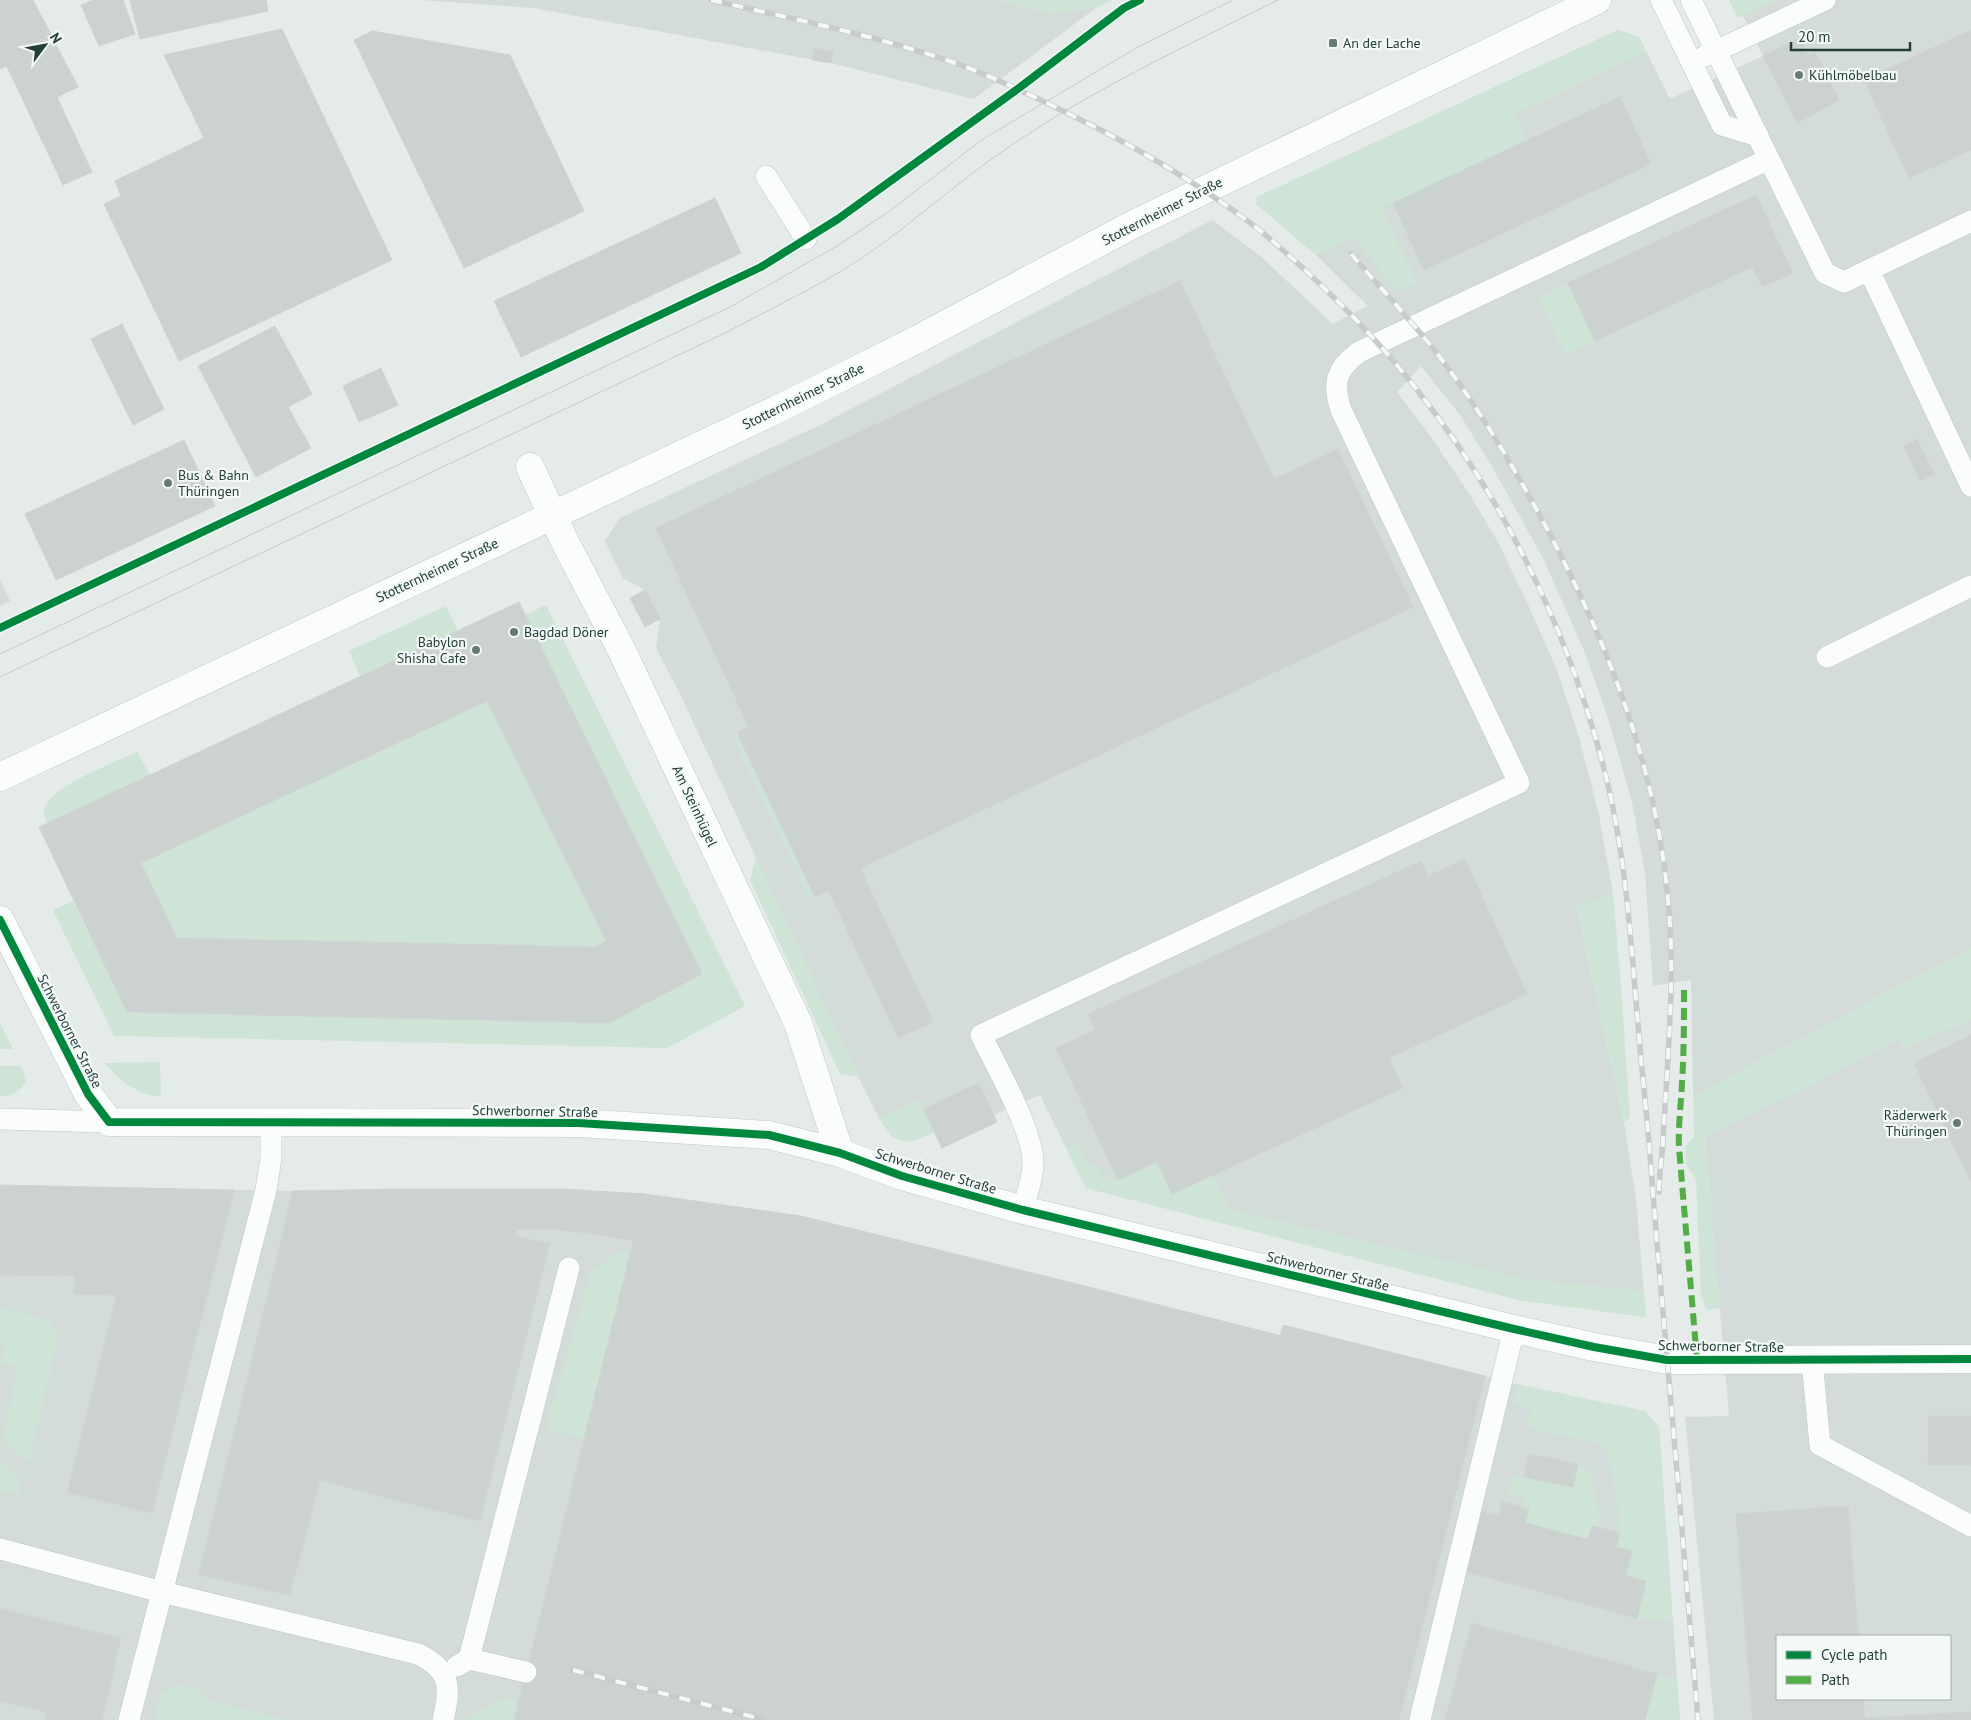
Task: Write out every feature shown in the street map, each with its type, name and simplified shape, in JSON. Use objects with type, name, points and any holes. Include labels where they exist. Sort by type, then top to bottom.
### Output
[{"type":"street","name":"Stotternheimer Straße","points":[[0,777],[858,370],[1132,225],[1597,0]]},
{"type":"street","name":"Am Steinhügel","points":[[530,467],[552,515],[621,649],[798,1023],[840,1153]]},
{"type":"street","name":"Schwerborner Straße","points":[[0,920],[88,1094],[109,1122],[579,1123],[768,1135],[840,1153],[902,1176],[1023,1210],[1514,1330],[1594,1347],[1667,1360],[1971,1359]]},
{"type":"lane","points":[[1661,0],[1722,125],[1758,136]]},
{"type":"lane","points":[[1691,0],[1824,272],[1844,282],[1971,221]]},
{"type":"lane","points":[[1691,63],[1825,0]]},
{"type":"lane","points":[[1023,1210],[1033,1165],[1030,1144],[981,1035],[1519,784],[1342,410],[1337,396],[1336,380],[1340,371],[1359,352],[1769,159]]},
{"type":"lane","points":[[766,176],[806,239]]},
{"type":"lane","points":[[1869,270],[1971,486]]},
{"type":"lane","points":[[1827,657],[1971,586]]},
{"type":"lane","name":"Schwerborner Straße","points":[[0,1119],[109,1122]]},
{"type":"lane","points":[[128,1720],[266,1190],[271,1158],[271,1122]]},
{"type":"lane","points":[[469,1659],[569,1268]]},
{"type":"lane","points":[[1420,1720],[1514,1330]]},
{"type":"lane","points":[[1812,1360],[1820,1445],[1971,1526]]},
{"type":"lane","points":[[0,1549],[162,1592],[418,1654],[433,1662],[444,1674],[448,1684],[448,1695],[443,1720]]},
{"type":"lane","points":[[444,1674],[469,1659],[526,1672]]},
{"type":"shaded area","points":[[421,0],[1111,0],[1096,8],[974,99],[831,63],[533,8]]},
{"type":"shaded area","points":[[1729,0],[1971,0],[1971,948],[1693,1096],[1691,980],[1653,986],[1645,873],[1632,802],[1609,721],[1585,653],[1543,558],[1490,463],[1460,415],[1421,366],[1397,392],[1429,434],[1470,495],[1498,542],[1557,670],[1579,737],[1599,815],[1613,893],[1577,907],[1624,1123],[1636,1199],[1646,1317],[1519,1300],[1086,1188],[1040,1095],[994,1115],[997,1122],[942,1148],[934,1132],[911,1142],[893,1138],[879,1118],[858,1077],[680,694],[656,648],[660,619],[645,590],[623,578],[605,541],[620,518],[820,425],[1212,220],[1259,255],[1333,324],[1368,306],[1316,255],[1256,204],[1257,197],[1618,30],[1639,37],[1670,99],[1763,56],[1743,16],[1738,18]]},
{"type":"shaded area","points":[[0,579],[10,601],[0,606]]},
{"type":"shaded area","points":[[1971,1019],[1971,1720],[1714,1720],[1685,1417],[1729,1416],[1705,1137],[1803,1089],[1898,1039],[1904,1048]]},
{"type":"shaded area","points":[[0,1185],[293,1191],[466,1189],[645,1194],[801,1216],[1280,1335],[1283,1325],[1516,1384],[1645,1411],[1659,1427],[1680,1720],[0,1720]]},
{"type":"green space","points":[[995,0],[1111,0],[1096,8],[1050,14]]},
{"type":"green space","points":[[1729,0],[1777,0],[1738,18]]},
{"type":"green space","points":[[1618,30],[1639,37],[1646,52],[1515,114],[1527,140],[1381,208],[1417,283],[1398,293],[1354,238],[1316,255],[1256,204],[1257,197]]},
{"type":"green space","points":[[1568,283],[1595,341],[1565,355],[1538,298]]},
{"type":"green space","points":[[546,605],[745,1006],[667,1048],[114,1036],[53,910],[73,901],[128,1012],[609,1023],[702,974],[525,615]]},
{"type":"green space","points":[[446,606],[458,631],[360,676],[349,651]]},
{"type":"green space","points":[[487,701],[606,941],[595,947],[177,938],[141,863]]},
{"type":"green space","points":[[737,733],[815,897],[810,900],[732,735]]},
{"type":"green space","points":[[137,752],[150,775],[47,823],[44,809],[62,789],[87,774]]},
{"type":"green space","points":[[756,856],[858,1077],[840,1074],[750,880]]},
{"type":"green space","points":[[1613,893],[1630,1117],[1624,1123],[1577,906]]},
{"type":"green space","points":[[1971,948],[1971,1019],[1904,1048],[1898,1039],[1803,1089],[1705,1137],[1720,1308],[1707,1310],[1701,1297],[1696,1179],[1686,1165],[1686,1146],[1694,1136],[1693,1096]]},
{"type":"green space","points":[[0,1023],[13,1049],[0,1049]]},
{"type":"green space","points":[[160,1062],[161,1097],[129,1086],[105,1063]]},
{"type":"green space","points":[[0,1066],[21,1066],[26,1081],[15,1093],[0,1096]]},
{"type":"green space","points":[[919,1099],[934,1132],[916,1140],[903,1141],[891,1134],[879,1118]]},
{"type":"green space","points":[[1078,1143],[1087,1163],[1097,1166],[1104,1176],[1118,1180],[1157,1162],[1172,1194],[1214,1175],[1229,1209],[1524,1279],[1644,1291],[1646,1317],[1519,1300],[1086,1188],[1066,1148]]},
{"type":"green space","points":[[620,1251],[630,1254],[584,1439],[546,1429],[591,1271]]},
{"type":"green space","points":[[0,1307],[49,1320],[59,1333],[29,1463],[3,1439],[17,1367],[1,1363],[4,1346],[0,1345]]},
{"type":"green space","points":[[1516,1384],[1645,1411],[1659,1427],[1672,1622],[1637,1618],[1646,1582],[1626,1576],[1632,1551],[1616,1547],[1620,1533],[1616,1532],[1619,1517],[1608,1454],[1602,1444],[1528,1428],[1530,1409],[1513,1402]]},
{"type":"green space","points":[[0,1460],[21,1479],[17,1495],[0,1489]]},
{"type":"green space","points":[[1578,1464],[1586,1468],[1590,1473],[1600,1515],[1596,1527],[1592,1526],[1588,1540],[1525,1523],[1529,1510],[1524,1508],[1526,1499],[1509,1494],[1512,1475],[1573,1487]]},
{"type":"green space","points":[[1657,1674],[1677,1680],[1680,1720],[1645,1720]]},
{"type":"green space","points":[[174,1684],[198,1690],[204,1699],[286,1720],[154,1720],[160,1695]]},
{"type":"green space","points":[[505,1697],[518,1701],[514,1720],[465,1720]]},
{"type":"building","points":[[0,0],[33,0],[62,56],[14,81],[0,53]]},
{"type":"building","points":[[94,0],[123,0],[135,34],[99,46],[81,5]]},
{"type":"building","points":[[130,0],[266,0],[268,11],[140,39]]},
{"type":"building","points":[[282,29],[392,260],[179,361],[104,204],[121,196],[115,181],[204,138],[164,55]]},
{"type":"building","points":[[1971,30],[1971,150],[1909,178],[1864,80]]},
{"type":"building","points":[[372,31],[510,55],[584,211],[464,268],[354,40]]},
{"type":"building","name":"Kühlmöbelbau","points":[[1800,38],[1808,55],[1815,52],[1839,100],[1797,123],[1763,56]]},
{"type":"building","points":[[814,49],[833,52],[831,63],[812,60]]},
{"type":"building","points":[[0,53],[6,66],[0,69]]},
{"type":"building","points":[[62,56],[78,87],[28,111],[14,81]]},
{"type":"building","points":[[57,97],[92,172],[63,185],[28,111]]},
{"type":"building","points":[[1620,97],[1651,164],[1424,270],[1393,203]]},
{"type":"building","points":[[1756,195],[1793,273],[1762,287],[1752,267],[1595,341],[1568,283]]},
{"type":"building","points":[[715,198],[741,253],[521,357],[494,301]]},
{"type":"building","points":[[1180,281],[1274,479],[749,727],[656,528]]},
{"type":"building","points":[[122,324],[164,409],[133,425],[91,339]]},
{"type":"building","points":[[275,326],[312,394],[288,407],[311,448],[256,477],[198,366]]},
{"type":"building","points":[[381,368],[398,405],[359,422],[343,386]]},
{"type":"building","points":[[1917,439],[1934,474],[1920,481],[1904,446]]},
{"type":"building","points":[[184,440],[215,506],[56,580],[25,514]]},
{"type":"building","points":[[1338,449],[1413,607],[860,868],[785,710]]},
{"type":"building","points":[[645,590],[660,619],[645,627],[630,598]]},
{"type":"building","points":[[519,602],[702,974],[609,1023],[127,1012],[39,827]],"holes":[[[487,701],[606,941],[595,947],[177,938],[141,863]]]},
{"type":"building","points":[[785,710],[863,874],[815,897],[737,733]]},
{"type":"building","points":[[1465,859],[1527,994],[1389,1058],[1357,988],[1126,1095],[1157,1162],[1118,1180],[1056,1048]]},
{"type":"building","points":[[1421,861],[1428,877],[1096,1030],[1088,1014]]},
{"type":"building","points":[[863,874],[933,1022],[898,1038],[829,891]]},
{"type":"building","points":[[1357,988],[1403,1088],[1172,1194],[1126,1095]]},
{"type":"building","name":"Räderwerk Thüringen","points":[[1971,1035],[1971,1182],[1914,1063]]},
{"type":"building","points":[[979,1083],[997,1122],[942,1148],[924,1109]]},
{"type":"building","points":[[0,1185],[234,1190],[152,1513],[67,1492],[117,1295],[74,1294],[75,1276],[0,1275]]},
{"type":"building","points":[[395,1189],[290,1595],[199,1575],[293,1191]]},
{"type":"building","points":[[395,1189],[466,1189],[388,1498],[320,1480]]},
{"type":"building","points":[[466,1189],[563,1189],[645,1194],[634,1240],[557,1229],[456,1230]]},
{"type":"building","points":[[645,1194],[801,1216],[1073,1283],[964,1720],[801,1720],[812,1671],[687,1641],[668,1720],[514,1720]]},
{"type":"building","points":[[516,1229],[514,1236],[550,1244],[538,1290],[446,1267],[456,1230]]},
{"type":"building","points":[[446,1267],[538,1290],[480,1521],[388,1498]]},
{"type":"building","points":[[1073,1283],[1281,1336],[1185,1720],[964,1720]]},
{"type":"building","points":[[1283,1325],[1485,1376],[1399,1720],[1185,1720]]},
{"type":"building","points":[[1929,1416],[1971,1416],[1971,1465],[1928,1465]]},
{"type":"building","points":[[1528,1454],[1578,1464],[1573,1487],[1524,1477]]},
{"type":"building","points":[[1502,1502],[1529,1509],[1525,1523],[1498,1516]]},
{"type":"building","points":[[1848,1506],[1858,1635],[1776,1635],[1776,1685],[1750,1687],[1736,1514]]},
{"type":"building","points":[[1480,1511],[1632,1551],[1617,1613],[1464,1571]]},
{"type":"building","points":[[1592,1526],[1620,1533],[1616,1547],[1588,1540]]},
{"type":"building","points":[[1626,1576],[1646,1581],[1637,1618],[1617,1613]]},
{"type":"building","points":[[0,1609],[121,1638],[102,1720],[44,1720],[46,1712],[0,1701]]},
{"type":"building","points":[[1472,1623],[1657,1674],[1645,1720],[1573,1720],[1529,1708],[1526,1719],[1451,1698]]},
{"type":"building","points":[[687,1641],[812,1671],[801,1720],[668,1720]]},
{"type":"building","points":[[1776,1685],[1776,1700],[1863,1700],[1865,1720],[1753,1720],[1750,1687]]},
{"type":"building","points":[[1451,1698],[1526,1719],[1528,1720],[1445,1720]]},
{"type":"building","points":[[1529,1708],[1573,1720],[1528,1720],[1526,1719]]},
{"type":"building","points":[[1971,1712],[1971,1720],[1865,1720],[1865,1718]]},
{"type":"tram line","points":[[0,654],[730,307],[837,246],[887,213],[983,139],[1138,47],[1233,0]]},
{"type":"tram line","points":[[0,677],[723,334],[798,295],[864,257],[1000,153],[1067,110],[1136,71],[1278,0]]},
{"type":"railway","points":[[711,0],[867,36],[958,64],[1073,116],[1186,179],[1223,203],[1274,242],[1324,288],[1373,338],[1418,391],[1459,446],[1496,505],[1529,566],[1557,629],[1582,694],[1602,761],[1619,839],[1633,959],[1698,1720]]},
{"type":"railway","points":[[1351,254],[1446,365],[1473,403],[1510,463],[1558,550],[1581,597],[1602,645],[1638,744],[1661,846],[1670,929],[1670,1020],[1659,1192]]},
{"type":"railway","points":[[573,1670],[765,1720]]},
{"type":"marked path","points":[[1684,990],[1679,1148],[1697,1360]]},
{"type":"cycle path","points":[[0,628],[761,267],[838,219],[1019,88],[1124,8],[1140,0]]},
{"type":"cycle path","points":[[0,920],[88,1094],[109,1122],[579,1123],[769,1135],[840,1153],[902,1176],[1023,1210],[1594,1347],[1667,1360],[1971,1359]]},
{"type":"place","name":"An der Lache","points":[[1333,43]]},
{"type":"place","name":"Kühlmöbelbau","points":[[1799,75]]},
{"type":"place","name":"Bus & Bahn Thüringen","points":[[168,483]]},
{"type":"place","name":"Bagdad Döner","points":[[514,632]]},
{"type":"place","name":"Babylon Shisha Cafe","points":[[476,650]]},
{"type":"place","name":"Räderwerk Thüringen","points":[[1957,1123]]}]
